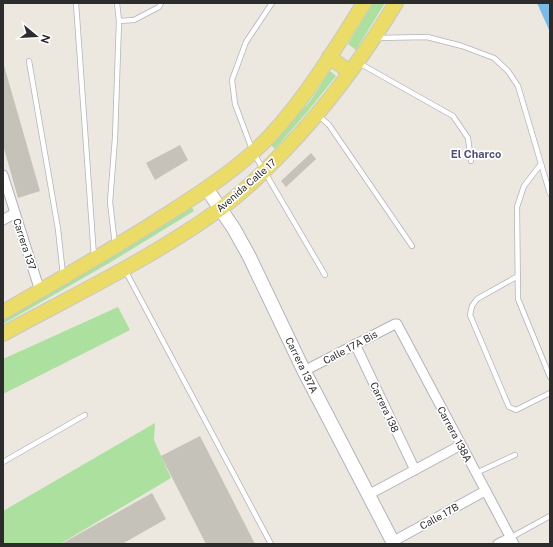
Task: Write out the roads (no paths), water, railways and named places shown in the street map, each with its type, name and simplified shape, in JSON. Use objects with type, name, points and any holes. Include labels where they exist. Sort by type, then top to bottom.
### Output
[{"type":"main road","name":"Avenida Calle 17","points":[[3,312],[115,247],[207,188],[253,152],[284,120],[329,58],[364,3]]},
{"type":"main road","name":"Avenida Calle 17","points":[[3,334],[174,239],[220,209],[264,172],[318,115],[354,67],[396,3]]},
{"type":"main road","points":[[329,58],[354,67]]},
{"type":"street","name":"Carrera 137","points":[[3,174],[40,291]]},
{"type":"street","name":"Carrera 137A","points":[[207,188],[249,256],[304,371],[393,543]]},
{"type":"street","points":[[3,220],[15,214]]},
{"type":"street","name":"Calle 17A Bis","points":[[304,371],[397,324]]},
{"type":"street","name":"Carrera 138A","points":[[397,324],[512,541]]},
{"type":"street","name":"Carrera 138","points":[[355,344],[415,470]]},
{"type":"street","points":[[368,495],[461,445]]},
{"type":"street","name":"Calle 17B","points":[[393,543],[485,491]]},
{"type":"street","points":[[498,544],[512,541]]},
{"type":"lane","points":[[76,3],[94,259]]},
{"type":"lane","points":[[115,247],[110,202],[115,138],[119,21],[117,3]]},
{"type":"lane","points":[[119,21],[134,20],[159,7],[161,3]]},
{"type":"lane","points":[[272,3],[246,42],[232,80],[235,104],[253,152],[324,275]]},
{"type":"lane","points":[[374,38],[427,38],[462,46],[494,58],[508,71],[518,86],[550,194]]},
{"type":"lane","points":[[29,60],[58,229],[63,277]]},
{"type":"lane","points":[[354,67],[453,116],[468,138],[471,161]]},
{"type":"lane","points":[[318,115],[329,125],[412,246]]},
{"type":"lane","points":[[541,164],[524,186],[517,207],[518,299],[550,377]]},
{"type":"lane","points":[[124,268],[271,544]]},
{"type":"lane","points":[[518,276],[477,299],[472,306],[470,315],[509,407],[516,410],[550,393]]},
{"type":"lane","points":[[3,462],[85,415]]},
{"type":"lane","points":[[476,473],[515,455]]},
{"type":"lane","points":[[512,541],[550,516]]},
{"type":"water","points":[[537,3],[550,3],[550,32]]},
{"type":"district","name":"El Charco","points":[[476,154]]}]
